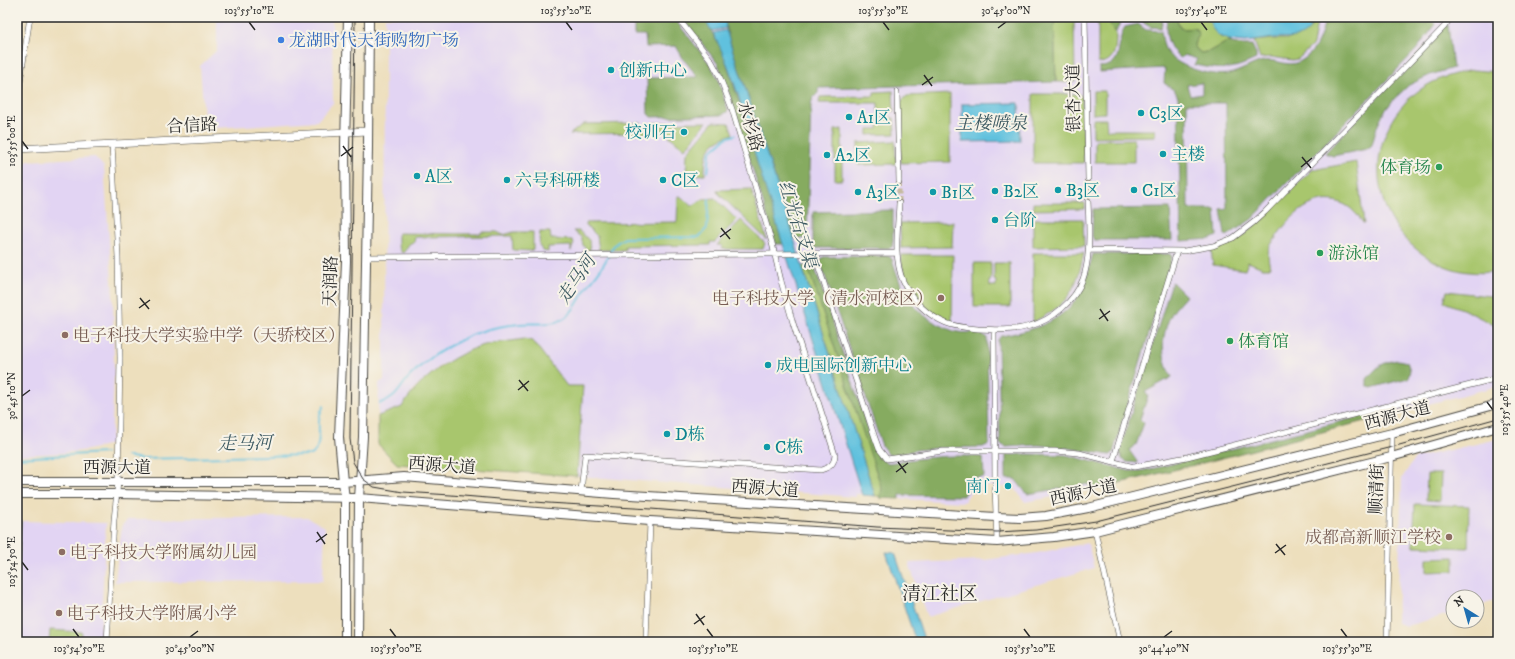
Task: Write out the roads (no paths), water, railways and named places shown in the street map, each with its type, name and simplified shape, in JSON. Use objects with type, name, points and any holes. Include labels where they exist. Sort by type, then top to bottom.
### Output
[{"type":"main road","name":"天润路","points":[[345,642],[345,498],[340,437],[346,261],[348,17]]},
{"type":"main road","name":"天润路","points":[[358,642],[358,498],[363,437],[369,17]]},
{"type":"main road","name":"西源大道","points":[[17,482],[343,482],[404,477],[581,491],[865,510],[1020,518],[1046,516],[1088,508],[1392,433],[1498,404]]},
{"type":"main road","name":"西源大道","points":[[17,494],[358,498],[650,521],[997,542],[1054,537],[1095,531],[1391,457],[1498,427]]},
{"type":"street","points":[[17,102],[30,17]]},
{"type":"street","name":"水杉路","points":[[581,491],[585,455],[821,470],[832,466],[834,455],[793,323],[775,254],[732,109],[719,75],[711,60],[677,17]]},
{"type":"street","name":"银杏大道","points":[[1086,17],[1088,179]]},
{"type":"street","points":[[1088,250],[1177,251],[1213,246],[1233,238],[1254,222],[1444,27],[1451,17]]},
{"type":"street","points":[[896,92],[899,182]]},
{"type":"street","name":"合信路","points":[[17,149],[368,132]]},
{"type":"street","points":[[107,642],[118,482],[120,351],[118,257],[112,144]]},
{"type":"street","points":[[899,203],[898,265],[904,282],[915,300],[922,308],[938,319],[956,327],[994,330],[1030,326],[1052,316],[1075,294],[1083,279],[1088,250],[1088,200]]},
{"type":"street","points":[[1113,461],[1177,251]]},
{"type":"street","points":[[366,257],[897,253]]},
{"type":"street","points":[[814,254],[874,438],[882,454],[887,459],[943,451],[1055,451],[1079,453],[1134,467],[1187,457],[1498,378]]},
{"type":"street","points":[[994,330],[997,542]]},
{"type":"street","name":"顺清街","points":[[1387,642],[1392,433]]},
{"type":"street","points":[[646,642],[650,521]]},
{"type":"street","points":[[1095,531],[1120,642]]},
{"type":"water","points":[[707,17],[725,17],[726,28],[712,31],[707,24]]},
{"type":"water","points":[[1209,17],[1313,17],[1308,30],[1300,36],[1246,42],[1233,41],[1217,34],[1213,30]]},
{"type":"water","points":[[726,30],[789,221],[875,496],[862,495],[757,162],[733,80],[713,33]]},
{"type":"water","name":"主楼喷泉","points":[[1019,103],[1020,141],[962,142],[962,104]]},
{"type":"water","points":[[886,552],[895,553],[925,642],[916,642]]},
{"type":"waterway","name":"走马河","points":[[708,172],[710,152],[726,138],[735,135]]},
{"type":"waterway","name":"走马河","points":[[380,403],[395,396],[407,379],[435,355],[449,346],[470,336],[497,327],[519,324],[549,323],[566,317],[573,310],[587,287],[601,269],[612,248],[620,240],[625,238],[699,237],[707,228],[709,199]]},
{"type":"waterway","name":"走马河","points":[[126,456],[142,459],[310,455],[313,454],[318,443],[319,417],[324,406]]},
{"type":"waterway","name":"走马河","points":[[17,458],[106,453]]},
{"type":"tunnel","points":[[1088,179],[1088,201]]},
{"type":"tunnel","points":[[899,182],[899,203]]},
{"type":"tram line","points":[[355,17],[350,439],[353,462],[363,479],[374,487],[403,492],[651,509],[877,527],[997,532],[1036,530],[1096,521],[1392,447],[1498,418]]},
{"type":"place","name":"龙湖时代天街购物广场","points":[[281,40]]},
{"type":"place","name":"创新中心","points":[[611,70]]},
{"type":"place","name":"C3区","points":[[1141,113]]},
{"type":"place","name":"A1区","points":[[849,117]]},
{"type":"place","name":"校训石","points":[[684,132]]},
{"type":"place","name":"主楼","points":[[1163,154]]},
{"type":"place","name":"A2区","points":[[827,155]]},
{"type":"place","name":"体育场","points":[[1439,167]]},
{"type":"place","name":"A区","points":[[417,176]]},
{"type":"place","name":"六号科研楼","points":[[507,180]]},
{"type":"place","name":"C区","points":[[663,180]]},
{"type":"place","name":"B3区","points":[[1058,190]]},
{"type":"place","name":"C1区","points":[[1134,190]]},
{"type":"place","name":"B2区","points":[[995,191]]},
{"type":"place","name":"A3区","points":[[858,192]]},
{"type":"place","name":"B1区","points":[[933,192]]},
{"type":"place","name":"台阶","points":[[995,220]]},
{"type":"place","name":"游泳馆","points":[[1320,253]]},
{"type":"place","name":"电子科技大学（清水河校区）","points":[[941,298]]},
{"type":"place","name":"电子科技大学实验中学（天骄校区）","points":[[65,335]]},
{"type":"place","name":"体育馆","points":[[1230,341]]},
{"type":"place","name":"成电国际创新中心","points":[[768,365]]},
{"type":"place","name":"D栋","points":[[667,434]]},
{"type":"place","name":"C栋","points":[[767,447]]},
{"type":"place","name":"南门","points":[[1008,486]]},
{"type":"place","name":"成都高新顺江学校","points":[[1449,537]]},
{"type":"place","name":"电子科技大学附属幼儿园","points":[[62,552]]},
{"type":"place","name":"电子科技大学附属小学","points":[[59,613]]},
{"type":"district","name":"清江社区","points":[[940,593]]},
{"type":"water label","name":"红光右支渠","points":[[798,224]]}]
